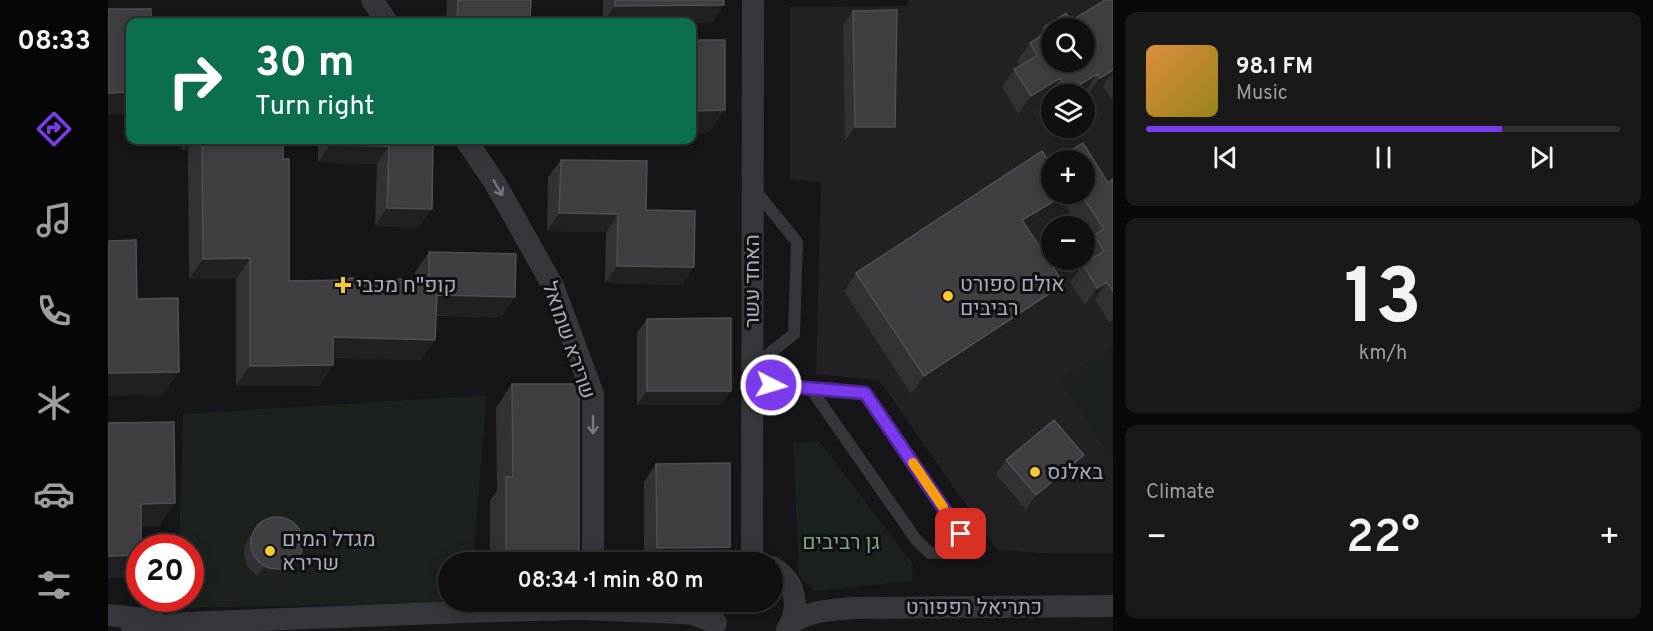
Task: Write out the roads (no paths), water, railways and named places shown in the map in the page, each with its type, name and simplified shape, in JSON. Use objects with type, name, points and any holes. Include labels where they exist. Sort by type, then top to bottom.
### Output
[{"type":"street","points":[[372,0],[384,18]]},
{"type":"street","name":"האחד עשר","points":[[752,552],[753,0]]},
{"type":"street","name":"שרירא שמואל","points":[[469,144],[495,183],[554,286],[593,394],[593,552]]},
{"type":"street","points":[[783,574],[791,584],[795,596],[796,609],[789,627]]},
{"type":"street","name":"כתריאל רפפורט","points":[[795,596],[814,606],[834,609]]},
{"type":"street","name":"כתריאל רפפורט","points":[[789,627],[802,616],[834,609],[1113,606]]},
{"type":"street","points":[[132,631],[185,623],[464,612]]},
{"type":"street","points":[[649,612],[693,614],[717,619]]},
{"type":"street","points":[[108,615],[185,623]]},
{"type":"lane","points":[[751,375],[794,334],[797,242],[752,187]]},
{"type":"lane","points":[[751,375],[811,389],[865,393],[961,534],[956,553],[930,553],[917,541],[811,389]]},
{"type":"place","name":"קופ\"ח מכבי","points":[[343,285]]},
{"type":"place","name":"אולם ספורט רביבים","points":[[948,296]]},
{"type":"place","name":"באלנס","points":[[1035,472]]},
{"type":"place","name":"מגדל המים שרירא","points":[[270,551]]},
{"type":"park label","name":"גן רביבים","points":[[841,542]]}]
